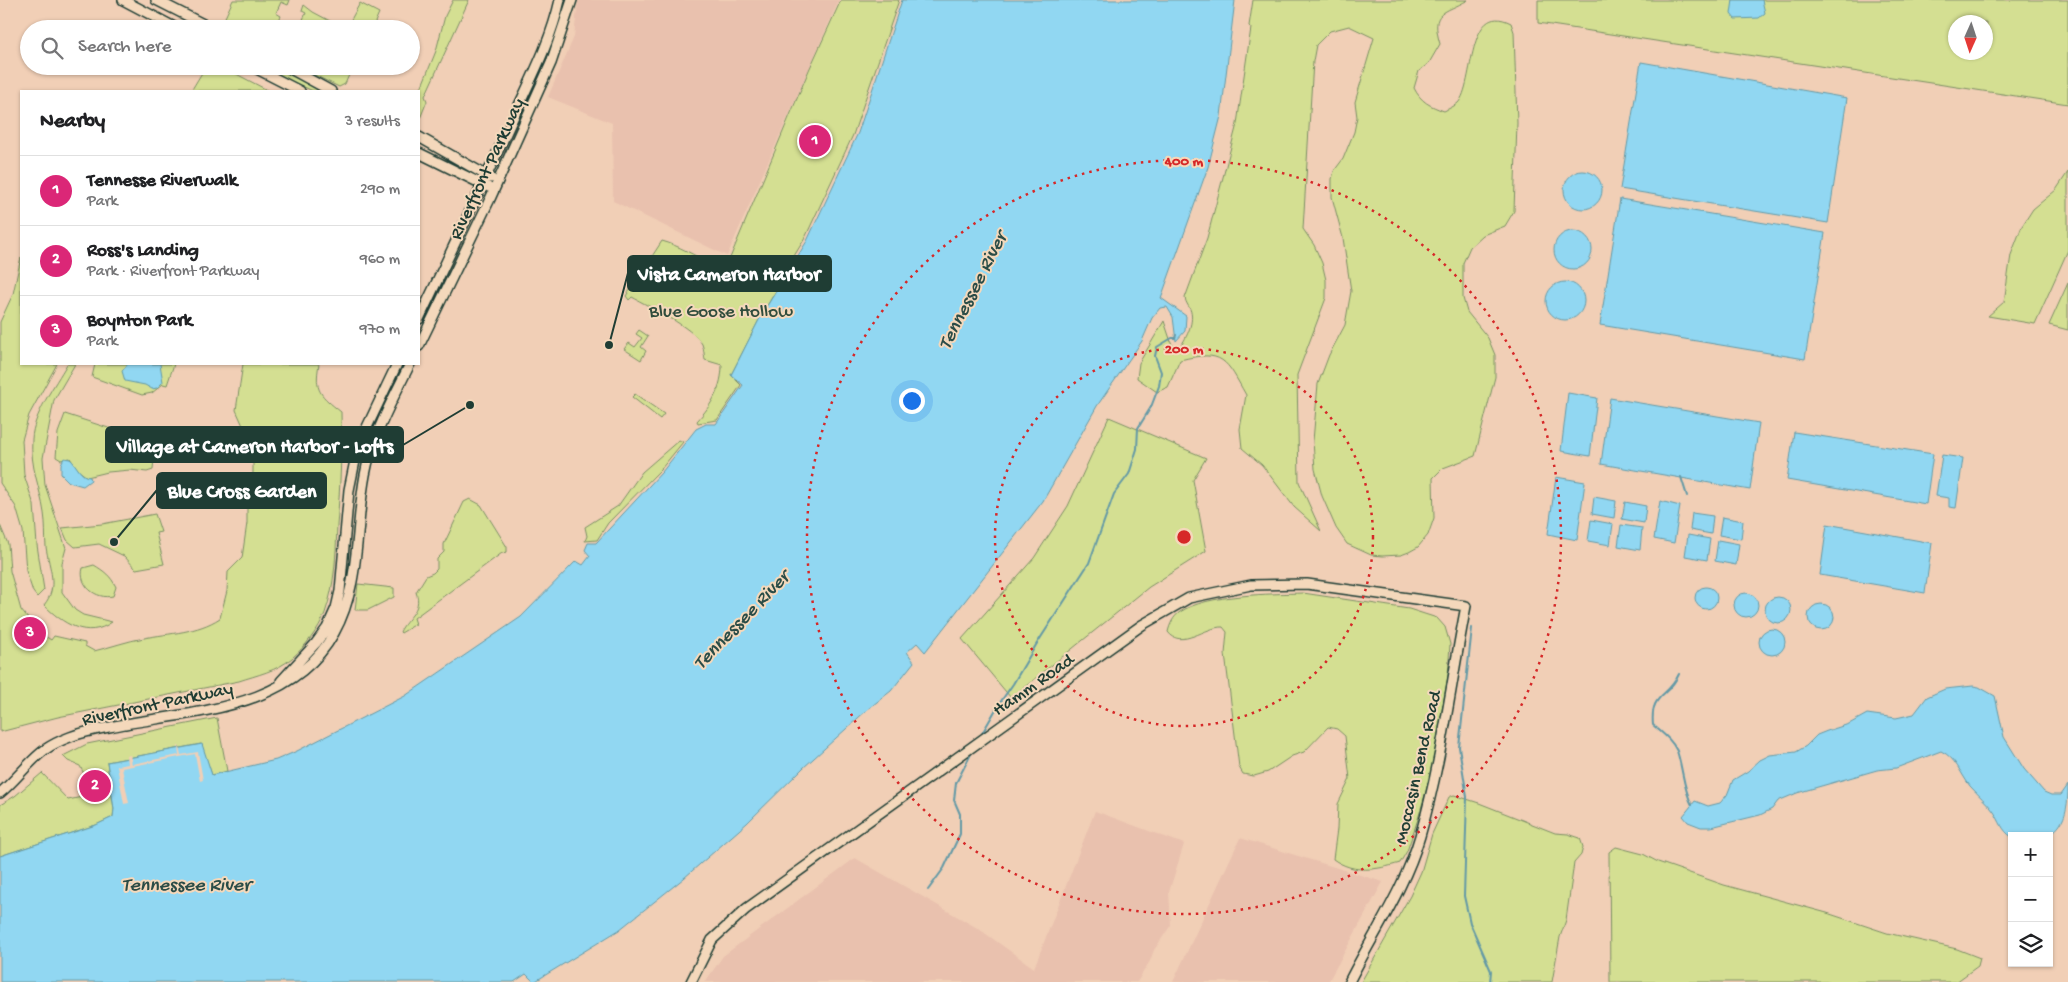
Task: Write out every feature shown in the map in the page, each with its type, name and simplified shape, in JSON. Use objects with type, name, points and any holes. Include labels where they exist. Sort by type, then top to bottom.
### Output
[{"type":"main road","points":[[123,0],[161,20]]},
{"type":"main road","points":[[156,0],[195,20]]},
{"type":"main road","name":"Riverfront Parkway","points":[[420,317],[488,175],[549,37],[560,0]]},
{"type":"main road","name":"Riverfront Parkway","points":[[420,344],[495,186],[550,63],[572,0]]},
{"type":"main road","points":[[269,75],[298,90]]},
{"type":"main road","points":[[302,75],[329,90]]},
{"type":"main road","points":[[420,138],[488,175],[495,186]]},
{"type":"main road","points":[[420,154],[483,185],[495,186]]},
{"type":"main road","name":"Riverfront Parkway","points":[[251,700],[282,681],[299,664],[327,628],[336,608],[340,591],[349,490],[358,446],[397,365]]},
{"type":"main road","name":"Riverfront Parkway","points":[[0,793],[45,749],[70,737],[93,730],[251,700],[271,692],[299,674],[324,649],[335,632],[350,593],[361,496],[372,445],[410,365]]},
{"type":"main road","name":"Hamm Road","points":[[691,982],[712,940],[746,909],[1142,625],[1189,598],[1251,585],[1307,584],[1466,606]]},
{"type":"main road","name":"Moccasin Bend Road","points":[[1349,982],[1403,880],[1420,837],[1441,740],[1466,606]]},
{"type":"shaded area","points":[[578,0],[839,0],[727,256],[613,201],[612,123],[548,97],[574,37]]},
{"type":"shaded area","points":[[1095,811],[1184,844],[1169,892],[1171,925],[1154,950],[1150,961],[1137,982],[705,982],[723,956],[855,858],[979,929],[1034,968]]},
{"type":"shaded area","points":[[1240,838],[1383,882],[1328,982],[1173,982]]},
{"type":"green space","points":[[233,0],[290,0],[288,5],[281,2],[276,13],[281,16],[279,20],[224,20]]},
{"type":"green space","points":[[453,0],[469,0],[425,96],[427,101],[420,118],[420,91],[436,51],[445,16]]},
{"type":"green space","name":"Blue Goose Hollow","points":[[841,0],[899,0],[853,135],[805,238],[777,284],[767,279],[777,289],[731,375],[741,385],[717,420],[698,423],[697,421],[707,409],[718,388],[722,365],[705,360],[702,344],[680,324],[632,297],[629,300],[626,296],[662,241],[722,269],[746,275],[759,275],[730,258],[809,70]]},
{"type":"green space","points":[[1253,0],[1468,0],[1441,14],[1437,25],[1440,44],[1429,63],[1419,71],[1414,88],[1426,103],[1444,111],[1458,103],[1463,93],[1474,48],[1479,33],[1486,23],[1496,19],[1511,23],[1514,32],[1517,123],[1514,211],[1505,226],[1483,235],[1470,247],[1463,263],[1463,298],[1467,312],[1488,338],[1495,355],[1495,377],[1475,456],[1443,468],[1433,478],[1434,518],[1428,535],[1418,547],[1401,555],[1371,555],[1347,544],[1336,528],[1322,496],[1315,469],[1313,441],[1318,384],[1329,355],[1345,325],[1351,291],[1343,238],[1332,197],[1332,179],[1334,171],[1343,159],[1354,132],[1357,117],[1355,102],[1374,38],[1349,26],[1330,31],[1316,45],[1313,61],[1303,229],[1314,245],[1322,263],[1326,280],[1326,298],[1297,375],[1299,482],[1321,531],[1294,507],[1262,465],[1242,448],[1240,429],[1246,395],[1233,373],[1222,360],[1206,356],[1180,360],[1168,387],[1157,392],[1137,378],[1139,363],[1164,321],[1172,345],[1180,347],[1190,329],[1192,319],[1185,298],[1207,238],[1237,124],[1251,28],[1249,26]]},
{"type":"green space","points":[[1538,0],[2068,0],[2068,104],[1538,23]]},
{"type":"green space","points":[[360,3],[379,13],[376,20],[351,20]]},
{"type":"green space","points":[[304,5],[328,20],[303,20],[306,13],[302,11]]},
{"type":"green space","points":[[201,75],[238,75],[267,90],[192,90]]},
{"type":"green space","points":[[277,75],[292,75],[321,90],[311,90]]},
{"type":"green space","points":[[314,75],[349,75],[345,84],[339,87]]},
{"type":"green space","points":[[2068,172],[2068,250],[2035,324],[1988,316],[2004,302],[2011,255],[2022,226],[2033,209],[2056,190]]},
{"type":"green space","points":[[20,262],[20,365],[56,365],[29,415],[22,440],[24,475],[34,505],[37,545],[44,590],[37,597],[33,592],[26,571],[23,531],[16,507],[0,483],[0,322],[13,294]]},
{"type":"green space","points":[[2068,283],[2068,330],[2049,325]]},
{"type":"green space","points":[[639,330],[648,336],[641,347],[646,351],[641,360],[624,349],[629,343],[635,347],[642,338],[636,334]]},
{"type":"green space","points":[[66,365],[74,365],[54,400],[43,458],[45,485],[66,548],[62,563],[62,592],[75,610],[83,615],[112,622],[103,627],[93,629],[75,627],[59,618],[44,605],[51,591],[52,577],[46,547],[44,513],[32,459],[32,439],[36,420]]},
{"type":"green space","points":[[95,365],[174,365],[167,385],[163,384],[152,393],[142,395],[92,377]]},
{"type":"green space","points":[[243,365],[319,365],[317,380],[320,392],[341,412],[341,469],[331,592],[325,613],[307,643],[292,658],[260,675],[239,681],[58,717],[0,732],[0,525],[8,544],[10,571],[21,610],[51,640],[54,636],[85,643],[85,646],[94,651],[138,639],[193,630],[211,623],[220,618],[227,591],[228,572],[242,558],[247,523],[247,497],[253,473],[253,448],[236,410]]},
{"type":"green space","points":[[635,394],[664,414],[660,419],[632,397]]},
{"type":"green space","points":[[65,414],[155,443],[153,470],[147,472],[130,470],[108,472],[87,477],[79,471],[70,458],[61,460],[56,457],[58,433]]},
{"type":"green space","points":[[1109,417],[1206,458],[1193,480],[1206,551],[1149,587],[1011,698],[962,639],[1034,558],[1068,506]]},
{"type":"green space","points":[[679,440],[683,442],[661,469],[608,523],[597,540],[585,541],[587,536],[585,527],[618,506],[642,472]]},
{"type":"green space","points":[[470,499],[481,505],[507,547],[507,552],[502,553],[414,618],[416,624],[401,633],[416,609],[418,599],[416,592],[426,576],[437,569],[437,559],[444,552],[444,544],[464,502]]},
{"type":"green space","points":[[155,514],[161,532],[156,533],[164,564],[136,569],[124,556],[99,544],[75,547],[67,540],[62,528],[102,524]]},
{"type":"green space","points":[[94,565],[107,574],[114,583],[116,587],[113,596],[100,596],[86,585],[83,580],[83,568]]},
{"type":"green space","points":[[358,584],[394,588],[394,597],[368,610],[355,610]]},
{"type":"green space","points":[[1303,593],[1409,609],[1437,618],[1445,627],[1450,644],[1448,676],[1431,774],[1407,851],[1400,863],[1374,869],[1357,869],[1341,864],[1333,859],[1338,804],[1350,779],[1345,736],[1337,729],[1328,727],[1304,752],[1292,756],[1268,772],[1254,776],[1243,774],[1239,767],[1225,654],[1227,632],[1223,627],[1216,628],[1180,639],[1173,637],[1168,632],[1175,616],[1192,606],[1222,598]]},
{"type":"green space","points":[[217,718],[227,771],[212,775],[201,744],[107,762],[114,809],[113,817],[96,825],[0,856],[0,805],[15,796],[42,773],[68,800],[82,797],[79,785],[87,780],[80,766],[68,761],[63,756],[87,744]]},
{"type":"green space","points":[[1454,795],[1555,833],[1568,834],[1580,838],[1583,847],[1581,855],[1574,863],[1566,920],[1560,937],[1552,982],[1361,982],[1410,896],[1421,872],[1432,834],[1449,797]]},
{"type":"green space","points":[[1616,847],[1643,854],[1658,862],[1724,885],[1827,913],[1887,933],[1957,949],[1980,958],[1978,966],[1956,982],[1610,982],[1609,852]]},
{"type":"water","name":"Tennessee River","points":[[902,0],[1235,0],[1221,116],[1208,167],[1161,298],[1186,316],[1185,331],[1176,341],[1173,317],[1167,307],[1160,308],[1152,318],[1142,341],[1097,406],[1043,501],[925,652],[917,643],[907,652],[914,662],[891,691],[868,709],[803,768],[747,823],[684,878],[619,930],[534,982],[526,974],[514,982],[0,982],[0,856],[96,825],[113,817],[114,809],[107,762],[202,744],[212,775],[276,760],[405,696],[521,617],[576,561],[583,565],[590,556],[585,550],[588,543],[596,543],[662,472],[696,429],[706,424],[716,424],[743,385],[731,375],[762,314],[807,241],[858,133]]},
{"type":"water","points":[[1733,0],[1762,0],[1765,13],[1759,18],[1735,19],[1731,14]]},
{"type":"water","points":[[1641,62],[1847,98],[1828,223],[1620,189]]},
{"type":"water","points":[[1583,171],[1596,177],[1602,190],[1596,203],[1583,209],[1570,203],[1564,190],[1570,177]]},
{"type":"water","points":[[1620,199],[1825,233],[1805,359],[1600,325]]},
{"type":"water","points":[[1573,231],[1586,237],[1592,250],[1586,263],[1573,269],[1560,263],[1554,250],[1560,237]]},
{"type":"water","points":[[1565,282],[1578,288],[1584,301],[1578,314],[1565,320],[1552,314],[1546,301],[1552,288]]},
{"type":"water","points":[[127,365],[160,365],[163,382],[157,388],[152,389],[145,385],[125,381],[122,371]]},
{"type":"water","points":[[1568,393],[1597,398],[1590,456],[1561,451]]},
{"type":"water","points":[[1610,398],[1759,423],[1750,490],[1601,464]]},
{"type":"water","points":[[1794,432],[1933,454],[1926,504],[1787,480]]},
{"type":"water","points":[[1942,455],[1963,458],[1956,508],[1949,507],[1949,498],[1936,496]]},
{"type":"water","points":[[64,458],[70,459],[81,473],[90,477],[91,480],[83,486],[69,482],[61,474],[61,464]]},
{"type":"water","points":[[1556,477],[1585,482],[1577,540],[1548,534]]},
{"type":"water","points":[[1594,497],[1616,501],[1614,518],[1592,514]]},
{"type":"water","points":[[1660,501],[1680,506],[1674,543],[1654,539]]},
{"type":"water","points":[[1625,502],[1646,506],[1644,523],[1622,519]]},
{"type":"water","points":[[1692,513],[1713,516],[1711,534],[1690,530]]},
{"type":"water","points":[[1722,517],[1743,521],[1741,539],[1719,535]]},
{"type":"water","points":[[1591,520],[1613,524],[1610,545],[1588,541]]},
{"type":"water","points":[[1827,524],[1932,543],[1925,593],[1820,575]]},
{"type":"water","points":[[1621,525],[1642,528],[1640,550],[1618,546]]},
{"type":"water","points":[[1688,535],[1710,539],[1707,560],[1685,556]]},
{"type":"water","points":[[1718,540],[1739,544],[1736,565],[1715,561]]},
{"type":"water","points":[[1706,587],[1714,590],[1717,598],[1714,606],[1706,609],[1698,606],[1695,598],[1698,590]]},
{"type":"water","points":[[1746,593],[1754,597],[1758,605],[1754,613],[1746,617],[1738,613],[1734,605],[1738,597]]},
{"type":"water","points":[[1778,597],[1787,601],[1791,610],[1787,619],[1778,623],[1769,619],[1765,610],[1769,601]]},
{"type":"water","points":[[1821,604],[1830,608],[1834,617],[1830,626],[1821,630],[1812,626],[1808,617],[1812,608]]},
{"type":"water","points":[[1772,629],[1781,633],[1785,642],[1781,651],[1772,655],[1763,651],[1759,642],[1763,633]]},
{"type":"water","points":[[1973,686],[1979,687],[1995,696],[2004,737],[2024,769],[2044,792],[2051,795],[2061,795],[2068,785],[2068,800],[2065,814],[2053,832],[2008,832],[2008,834],[1991,808],[1970,786],[1954,762],[1941,751],[1896,768],[1877,770],[1797,793],[1778,801],[1772,809],[1760,815],[1711,827],[1701,827],[1688,822],[1683,816],[1695,801],[1708,806],[1720,803],[1727,795],[1733,780],[1770,755],[1796,752],[1806,746],[1817,735],[1849,724],[1867,714],[1896,718],[1914,714],[1927,697],[1945,689]]},
{"type":"pier","points":[[178,746],[181,755],[198,752],[203,780],[200,781],[195,754],[122,768],[129,803],[124,804],[117,766],[128,764],[127,756],[130,755],[132,764],[179,755]]},
{"type":"waterway","points":[[980,737],[1089,563],[1114,494],[1129,474],[1137,449],[1138,428],[1151,407],[1159,386],[1161,372],[1155,356],[1157,347],[1175,338],[1176,335]]},
{"type":"waterway","points":[[1681,477],[1687,496]]},
{"type":"waterway","points":[[1472,628],[1459,747],[1467,797],[1464,896],[1470,923],[1491,971],[1490,982]]},
{"type":"waterway","points":[[1679,674],[1675,682],[1657,701],[1654,707],[1653,725],[1670,740],[1677,751],[1692,805]]},
{"type":"waterway","points":[[928,890],[944,868],[960,834],[960,814],[954,800],[956,783],[972,752]]},
{"type":"place","name":"Tennesse Riverwalk","points":[[815,141]]},
{"type":"place","name":"Vista Cameron Harbor","points":[[609,345]]},
{"type":"place","name":"Village at Cameron Harbor - Lofts","points":[[470,405]]},
{"type":"place","name":"Blue Cross Garden","points":[[114,542]]},
{"type":"place","name":"Boynton Park","points":[[30,633]]},
{"type":"place","name":"Ross's Landing","points":[[95,786]]}]
